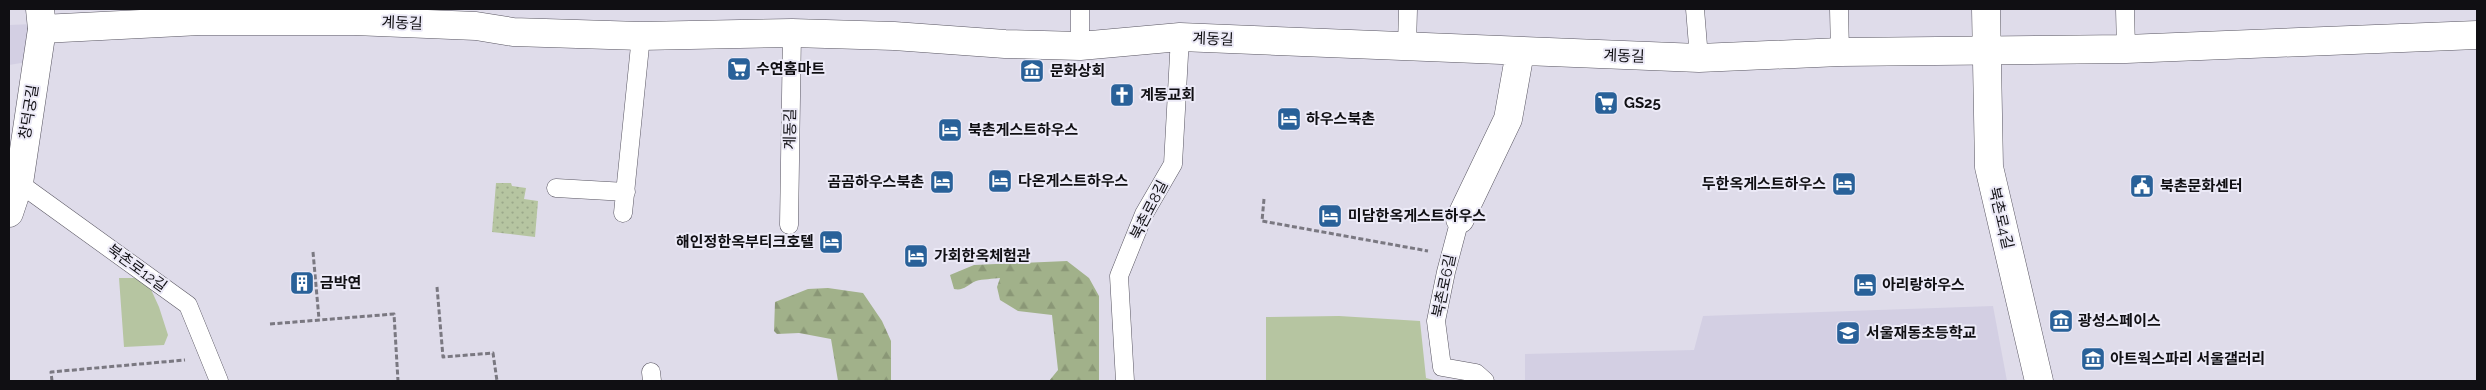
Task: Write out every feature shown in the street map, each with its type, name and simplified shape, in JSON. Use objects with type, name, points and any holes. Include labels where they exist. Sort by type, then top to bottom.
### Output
[{"type":"street","name":"북촌로4길","points":[[1986,9],[1989,167],[2039,381]]},
{"type":"street","name":"계동길","points":[[41,19],[354,21],[476,17],[513,32],[641,36],[792,33],[894,36],[1005,44],[1080,46],[1180,37],[1699,58],[1840,52],[2126,49],[2477,35]]},
{"type":"street","name":"창덕궁길","points":[[9,213],[18,183],[41,19]]},
{"type":"street","points":[[1460,219],[1508,119],[1520,52]]},
{"type":"lane","points":[[1080,9],[1080,46]]},
{"type":"lane","points":[[1407,46],[1408,9]]},
{"type":"lane","points":[[1695,9],[1699,58]]},
{"type":"lane","points":[[1839,9],[1840,52]]},
{"type":"lane","points":[[2125,9],[2126,49]]},
{"type":"lane","name":"계동길","points":[[789,225],[792,33]]},
{"type":"lane","points":[[623,213],[641,36]]},
{"type":"lane","name":"북촌로8길","points":[[1125,381],[1119,276],[1144,214],[1173,164],[1180,37]]},
{"type":"lane","name":"북촌로12길","points":[[18,183],[188,305],[219,381]]},
{"type":"lane","points":[[556,188],[626,192]]},
{"type":"lane","name":"북촌로6길","points":[[1460,219],[1436,321],[1442,367],[1476,372],[1485,381]]},
{"type":"path","points":[[1264,199],[1262,221],[1450,255]]},
{"type":"path","points":[[314,252],[319,319]]},
{"type":"path","points":[[437,287],[443,357],[493,353],[497,381]]},
{"type":"path","points":[[270,324],[394,314],[398,381]]},
{"type":"path","points":[[52,381],[51,372],[193,360]]},
{"type":"shaded area","points":[[33,24],[33,61],[9,65],[9,25]]},
{"type":"shaded area","name":"서울재동초등학교","points":[[1993,306],[2007,381],[1525,381],[1525,354],[1694,350],[1703,316]]},
{"type":"green space","points":[[496,183],[511,183],[512,186],[526,188],[524,199],[538,201],[535,237],[492,232]]},
{"type":"green space","points":[[1067,261],[1089,278],[1099,296],[1099,381],[1049,381],[1058,370],[1052,315],[1018,311],[1000,300],[997,287],[1000,278],[976,281],[963,288],[954,289],[950,275],[974,265]]},
{"type":"green space","points":[[119,278],[140,278],[149,285],[159,307],[168,335],[164,345],[124,347]]},
{"type":"green space","points":[[828,288],[863,293],[882,321],[891,341],[891,381],[838,381],[831,339],[799,333],[777,334],[774,331],[775,302],[808,289]]},
{"type":"green space","points":[[1339,316],[1420,321],[1426,378],[1437,381],[1266,381],[1266,317]]},
{"type":"place","name":"수연홈마트","points":[[739,69]]},
{"type":"place","name":"문화상회","points":[[1032,71]]},
{"type":"place","name":"계동교회","points":[[1122,95]]},
{"type":"place","name":"GS25","points":[[1606,103]]},
{"type":"place","name":"하우스북촌","points":[[1289,119]]},
{"type":"place","name":"북촌게스트하우스","points":[[950,130]]},
{"type":"place","name":"다온게스트하우스","points":[[1000,181]]},
{"type":"place","name":"곰곰하우스북촌","points":[[942,182]]},
{"type":"place","name":"두한옥게스트하우스","points":[[1844,184]]},
{"type":"place","name":"북촌문화센터","points":[[2142,186]]},
{"type":"place","name":"미담한옥게스트하우스","points":[[1330,216]]},
{"type":"place","name":"해인정한옥부티크호텔","points":[[831,242]]},
{"type":"place","name":"가회한옥체험관","points":[[916,256]]},
{"type":"place","name":"금박연","points":[[302,283]]},
{"type":"place","name":"아리랑하우스","points":[[1865,285]]},
{"type":"place","name":"광성스페이스","points":[[2061,321]]},
{"type":"place","name":"서울재동초등학교","points":[[1848,333]]},
{"type":"place","name":"아트웍스파리 서울갤러리","points":[[2093,359]]}]
